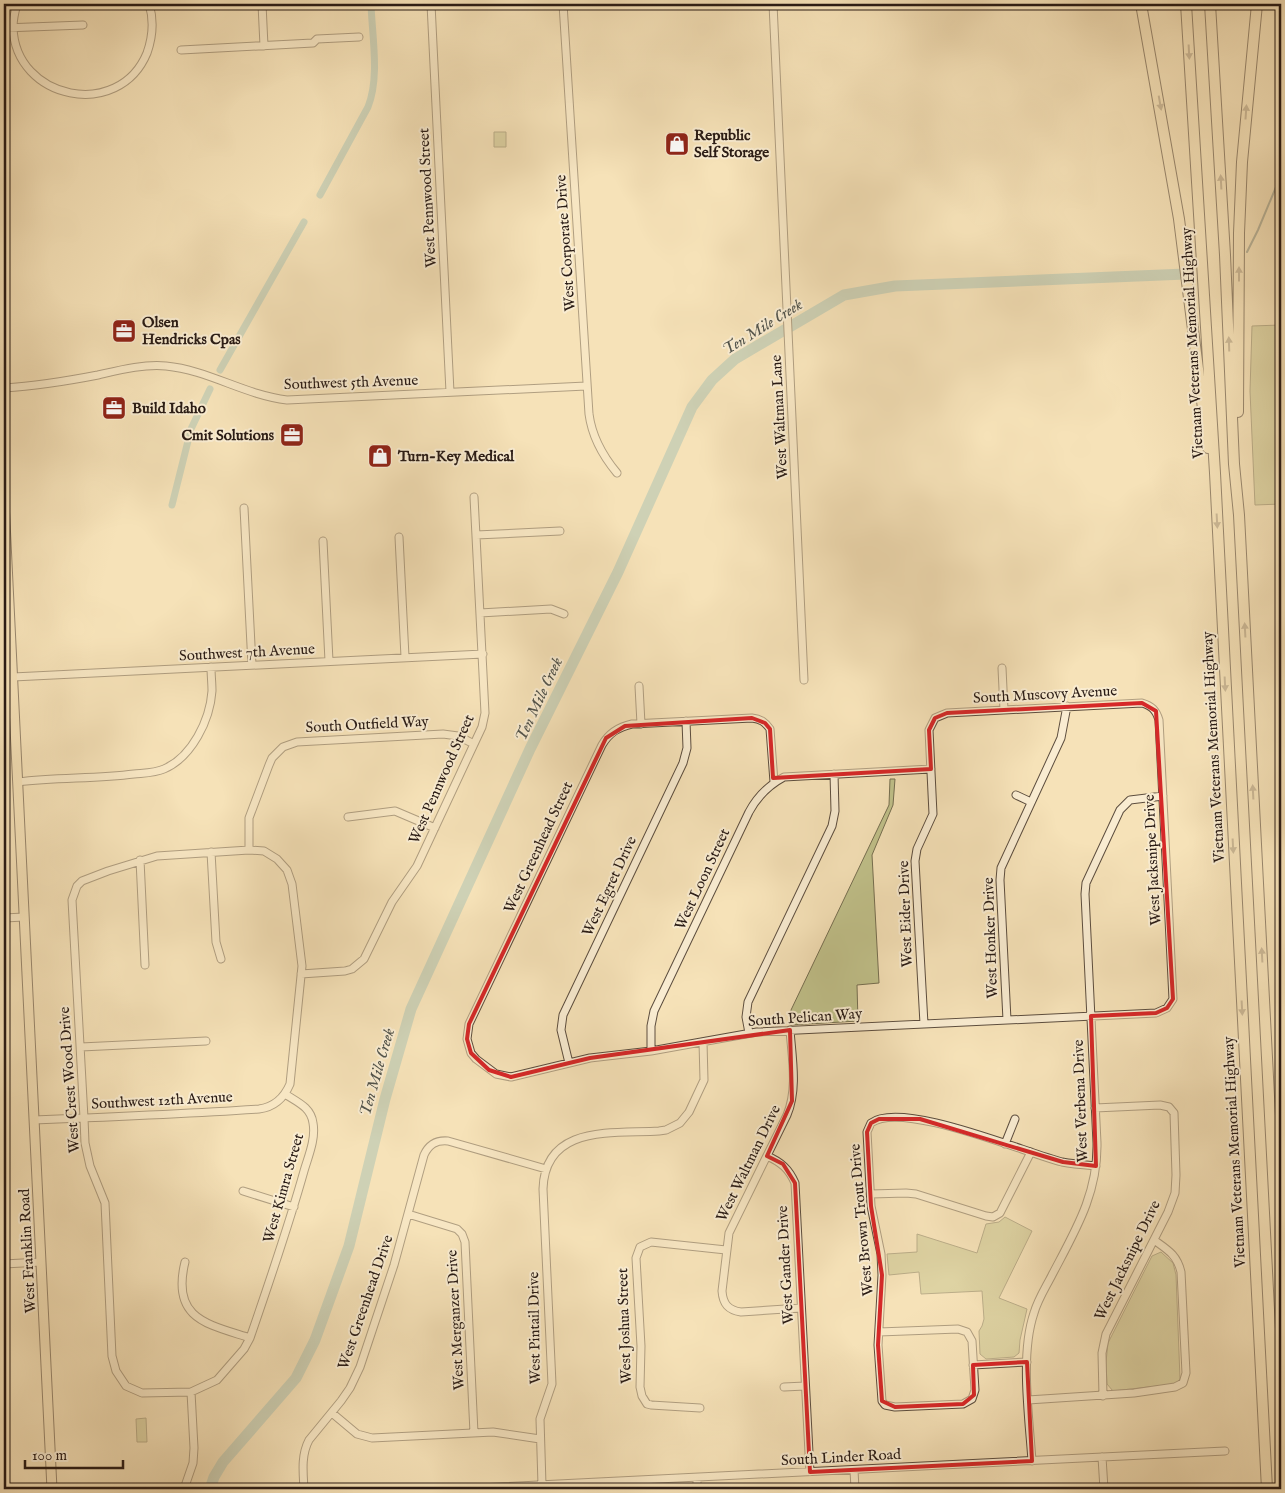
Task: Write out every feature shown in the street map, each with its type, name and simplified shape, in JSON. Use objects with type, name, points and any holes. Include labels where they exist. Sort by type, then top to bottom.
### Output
[{"type":"highway","points":[[1141,4],[1180,218],[1206,442],[1215,473]]},
{"type":"highway","name":"Vietnam Veterans Memorial Highway","points":[[1186,4],[1215,473],[1266,1489]]},
{"type":"highway","points":[[1210,4],[1225,255],[1234,464],[1239,515],[1281,1329]]},
{"type":"highway","points":[[1239,515],[1241,463],[1238,400],[1239,232],[1248,93],[1254,51],[1257,4]]},
{"type":"main road","name":"West Franklin Road","points":[[4,501],[52,1489]]},
{"type":"street","points":[[17,4],[13,27],[18,50],[26,64],[36,76],[49,86],[79,95],[95,94],[110,89],[124,82],[136,71],[145,58],[153,28],[149,4]]},
{"type":"street","points":[[262,4],[264,46]]},
{"type":"street","name":"West Pennwood Street","points":[[431,4],[450,392]]},
{"type":"street","name":"West Corporate Drive","points":[[563,4],[590,426],[599,450],[617,473]]},
{"type":"street","name":"West Waltman Lane","points":[[773,4],[804,680]]},
{"type":"street","points":[[4,28],[83,24]]},
{"type":"street","points":[[181,50],[313,44],[318,38],[359,37]]},
{"type":"street","name":"Southwest 5th Avenue","points":[[4,388],[34,386],[155,366],[185,369],[262,395],[287,400],[586,386]]},
{"type":"street","name":"West Pennwood Street","points":[[301,974],[345,971],[352,969],[364,959],[388,908],[417,866],[482,727],[485,713],[474,497]]},
{"type":"street","points":[[244,508],[252,665]]},
{"type":"street","points":[[476,535],[560,530]]},
{"type":"street","points":[[399,537],[406,658]]},
{"type":"street","points":[[323,541],[329,661]]},
{"type":"street","points":[[480,613],[551,609],[564,614]]},
{"type":"street","name":"Southwest 7th Avenue","points":[[13,678],[482,654]]},
{"type":"street","points":[[18,782],[52,778],[142,774],[162,770],[174,763],[182,758],[193,745],[205,717],[212,691],[211,667]]},
{"type":"street","points":[[1002,668],[1004,710]]},
{"type":"street","points":[[639,686],[641,724],[752,718],[766,723],[770,730],[774,782],[784,777],[931,769]]},
{"type":"street","name":"South Muscovy Avenue","points":[[935,718],[947,712],[1142,703],[1149,705],[1156,711]]},
{"type":"street","name":"West Honker Drive","points":[[1007,1020],[1001,868],[1061,738],[1067,706]]},
{"type":"street","name":"West Jacksnipe Drive","points":[[1156,711],[1159,720],[1173,999],[1167,1008]]},
{"type":"street","name":"West Eider Drive","points":[[924,1024],[915,861],[932,814],[930,730],[935,718]]},
{"type":"street","name":"West Egret Drive","points":[[569,1063],[561,1030],[563,1015],[683,763],[687,748],[686,721]]},
{"type":"street","name":"West Greenhead Street","points":[[467,1039],[469,1024],[602,745],[606,738],[618,729],[641,724]]},
{"type":"street","name":"South Outfield Way","points":[[249,850],[249,818],[268,765],[277,752],[290,744],[297,742],[443,734],[458,736],[474,744]]},
{"type":"street","points":[[749,1033],[746,1017],[748,1002],[834,819],[834,774]]},
{"type":"street","name":"West Loon Street","points":[[651,1051],[650,1026],[654,1012],[749,812],[774,782]]},
{"type":"street","points":[[1016,795],[1031,802]]},
{"type":"street","name":"West Verbena Drive","points":[[1032,1461],[1028,1400],[1028,1336],[1034,1313],[1087,1205],[1096,1166],[1086,883],[1120,810],[1130,800],[1163,796]]},
{"type":"street","points":[[348,817],[395,812],[435,828]]},
{"type":"street","points":[[249,850],[271,854],[282,864],[290,877],[301,951],[301,974],[290,1084],[285,1094]]},
{"type":"street","name":"West Crest Wood Drive","points":[[191,1392],[142,1393],[126,1386],[116,1371],[112,1356],[105,1203],[90,1166],[85,1143],[72,900],[77,886],[82,881],[140,860],[166,854],[249,850]]},
{"type":"street","points":[[211,852],[216,942],[220,959]]},
{"type":"street","points":[[140,860],[145,965]]},
{"type":"street","points":[[4,918],[24,917]]},
{"type":"street","name":"South Pelican Way","points":[[467,1039],[471,1053],[489,1070],[503,1076],[518,1076],[590,1058],[651,1051],[749,1033],[1156,1013],[1167,1008]]},
{"type":"street","name":"West Waltman Drive","points":[[790,1030],[792,1101],[787,1116],[729,1233],[722,1299],[726,1307],[741,1312],[801,1308]]},
{"type":"street","points":[[80,1047],[206,1041]]},
{"type":"street","points":[[546,1169],[551,1159],[561,1148],[580,1136],[658,1131],[680,1123],[690,1112],[704,1080],[704,1042]]},
{"type":"street","name":"Southwest 12th Avenue","points":[[34,1120],[259,1110],[277,1102],[285,1094]]},
{"type":"street","name":"West Kimra Street","points":[[191,1392],[217,1380],[244,1350],[250,1338],[294,1207],[313,1139],[313,1124],[311,1116],[302,1104],[285,1094]]},
{"type":"street","name":"West Jacksnipe Drive","points":[[1095,1108],[1160,1105],[1169,1107],[1174,1113],[1176,1175],[1174,1193],[1168,1212],[1106,1334],[1102,1354],[1103,1396]]},
{"type":"street","name":"West Brown Trout Drive","points":[[974,1365],[975,1390],[972,1399],[964,1404],[895,1408],[885,1405],[880,1397],[881,1254],[871,1206],[867,1132],[871,1123],[879,1119],[920,1118],[1005,1144]]},
{"type":"street","points":[[1014,1119],[1005,1144],[1063,1162],[1096,1166]]},
{"type":"street","name":"West Greenhead Drive","points":[[304,1489],[303,1462],[305,1447],[350,1388],[360,1367],[394,1265],[424,1155],[428,1148],[433,1143],[448,1141],[546,1169]]},
{"type":"street","points":[[870,1194],[916,1194],[993,1217],[1000,1213],[1031,1152]]},
{"type":"street","name":"West Gander Drive","points":[[767,1156],[783,1164],[792,1176],[794,1183],[810,1472]]},
{"type":"street","name":"West Pintail Drive","points":[[542,1485],[540,1419],[552,1384],[543,1189],[546,1169]]},
{"type":"street","points":[[243,1191],[294,1207]]},
{"type":"street","name":"West Merganzer Drive","points":[[408,1214],[458,1229],[465,1242],[474,1433]]},
{"type":"street","points":[[1028,1400],[1103,1396],[1175,1387],[1183,1382],[1186,1374],[1179,1262],[1173,1253],[1154,1240]]},
{"type":"street","name":"West Joshua Street","points":[[700,1408],[656,1406],[647,1404],[642,1396],[640,1387],[636,1258],[640,1247],[651,1242],[726,1250]]},
{"type":"street","points":[[4,1264],[41,1262]]},
{"type":"street","points":[[185,1262],[181,1276],[184,1300],[190,1312],[202,1322],[250,1338]]},
{"type":"street","points":[[879,1332],[958,1329],[967,1332],[972,1341],[974,1365],[1027,1362]]},
{"type":"street","points":[[784,1387],[805,1386]]},
{"type":"street","points":[[184,1489],[193,1463],[191,1392]]},
{"type":"street","points":[[332,1413],[357,1434],[372,1438],[500,1433],[540,1439]]},
{"type":"street","name":"South Linder Road","points":[[458,1489],[1225,1451]]},
{"type":"street","points":[[1102,1457],[1104,1489]]},
{"type":"street","points":[[854,1470],[855,1489]]},
{"type":"street","points":[[697,1478],[698,1489]]},
{"type":"street","points":[[661,1479],[661,1489]]},
{"type":"highlighted area","points":[[1142,703],[1156,711],[1173,999],[1167,1008],[1156,1013],[1091,1016],[1096,1166],[1063,1162],[920,1119],[879,1119],[871,1123],[867,1132],[871,1206],[882,1275],[878,1345],[882,1401],[895,1407],[963,1404],[974,1395],[973,1365],[1027,1362],[1032,1461],[810,1472],[795,1183],[783,1164],[767,1156],[792,1101],[790,1030],[590,1058],[511,1077],[489,1070],[471,1053],[467,1039],[469,1024],[606,738],[625,726],[752,718],[765,723],[770,729],[773,778],[931,769],[929,730],[935,718],[947,713]]},
{"type":"green space","points":[[494,132],[506,132],[506,147],[494,147]]},
{"type":"green space","points":[[1281,325],[1281,504],[1255,505],[1250,391],[1252,326]]},
{"type":"green space","points":[[890,779],[895,779],[893,805],[872,855],[879,983],[857,985],[858,1021],[791,1025],[791,1010],[889,805]]},
{"type":"green space","points":[[1005,1217],[1032,1231],[999,1298],[1027,1309],[1019,1353],[1014,1357],[986,1359],[980,1354],[979,1331],[984,1319],[982,1291],[921,1294],[919,1272],[889,1275],[887,1254],[917,1252],[917,1234],[977,1253],[986,1224],[999,1222]]},
{"type":"green space","points":[[1161,1252],[1173,1263],[1176,1275],[1180,1379],[1175,1384],[1113,1391],[1107,1384],[1106,1362],[1108,1343],[1152,1256]]},
{"type":"green space","points":[[146,1418],[147,1442],[137,1442],[136,1419]]},
{"type":"waterway","points":[[320,195],[368,107],[372,95],[374,56],[371,4]]},
{"type":"waterway","name":"Ten Mile Creek","points":[[1247,252],[1281,175]]},
{"type":"waterway","points":[[220,370],[304,222]]},
{"type":"waterway","name":"Ten Mile Creek","points":[[210,1489],[214,1477],[223,1462],[296,1378],[315,1340],[349,1246],[385,1099],[411,1009],[530,749],[618,572],[692,407],[712,380],[735,359],[844,295],[895,286],[1186,274]]},
{"type":"waterway","points":[[172,505],[191,429],[210,389]]},
{"type":"place","name":"Republic Self Storage","points":[[677,144]]},
{"type":"place","name":"Olsen Hendricks Cpas","points":[[124,331]]},
{"type":"place","name":"Build Idaho","points":[[114,408]]},
{"type":"place","name":"Cmit Solutions","points":[[292,435]]},
{"type":"place","name":"Turn-Key Medical","points":[[380,456]]}]
